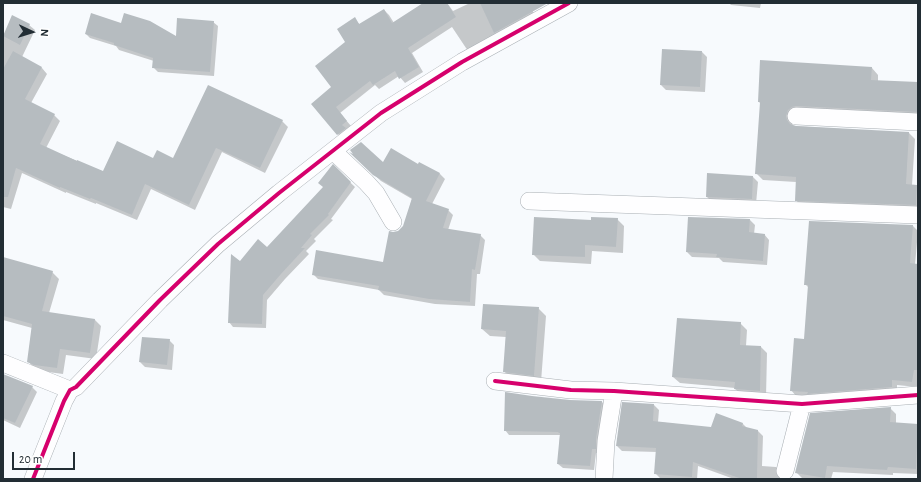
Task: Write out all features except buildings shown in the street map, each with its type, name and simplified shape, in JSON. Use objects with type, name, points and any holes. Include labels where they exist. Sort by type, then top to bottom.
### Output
[{"type":"street","points":[[33,479],[64,400],[70,390],[76,387],[160,300],[218,244],[279,193],[381,113],[462,62],[569,3]]},
{"type":"street","points":[[796,116],[918,122]]},
{"type":"street","points":[[333,151],[376,193],[393,222]]},
{"type":"street","points":[[528,201],[918,215]]},
{"type":"street","points":[[3,363],[70,390]]},
{"type":"street","points":[[495,381],[571,390],[614,391],[802,404],[918,395]]},
{"type":"street","points":[[604,479],[606,441],[614,391]]},
{"type":"street","points":[[785,471],[802,404]]},
{"type":"cycle path","points":[[33,479],[64,401],[70,390],[76,387],[160,300],[218,244],[279,193],[381,113],[462,62],[569,3]]},
{"type":"cycle path","points":[[495,381],[571,390],[614,391],[802,404],[918,395]]}]
